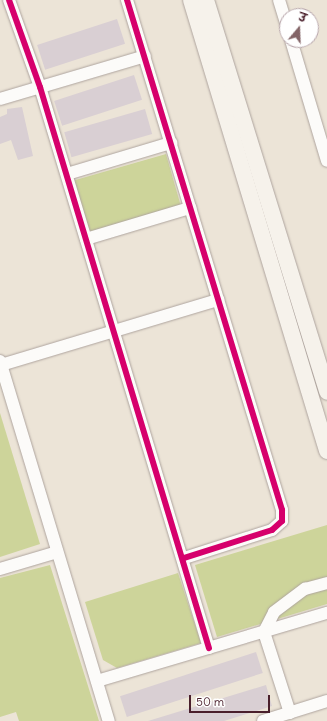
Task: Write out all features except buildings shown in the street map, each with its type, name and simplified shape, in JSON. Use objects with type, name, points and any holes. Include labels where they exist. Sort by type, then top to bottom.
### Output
[{"type":"main road","points":[[191,0],[327,451]]},
{"type":"main road","points":[[206,0],[327,392]]},
{"type":"street","points":[[9,0],[40,87],[67,174],[184,558],[209,648]]},
{"type":"street","points":[[127,0],[282,510],[282,521],[272,530],[184,558]]},
{"type":"street","points":[[294,48],[324,138],[327,161]]},
{"type":"street","points":[[0,99],[145,56]]},
{"type":"street","points":[[67,174],[171,143]]},
{"type":"street","points":[[86,239],[190,208]]},
{"type":"street","points":[[109,721],[1,363],[114,332],[218,300]]},
{"type":"street","points":[[0,569],[57,552]]},
{"type":"street","points":[[290,713],[264,632],[274,612],[305,589],[327,583]]},
{"type":"street","points":[[97,681],[327,613]]},
{"type":"street","points":[[263,721],[327,701]]},
{"type":"green space","points":[[166,154],[181,206],[89,232],[74,180]]},
{"type":"green space","points":[[0,413],[40,544],[0,557]]},
{"type":"green space","points":[[327,525],[327,604],[217,637],[195,565]]},
{"type":"green space","points":[[50,565],[99,721],[19,721],[16,712],[0,717],[0,578]]},
{"type":"green space","points":[[178,573],[201,643],[117,668],[103,660],[85,602]]},
{"type":"cycle path","points":[[9,0],[40,87],[209,648]]},
{"type":"cycle path","points":[[127,0],[282,510],[282,521],[272,530],[184,558]]}]
